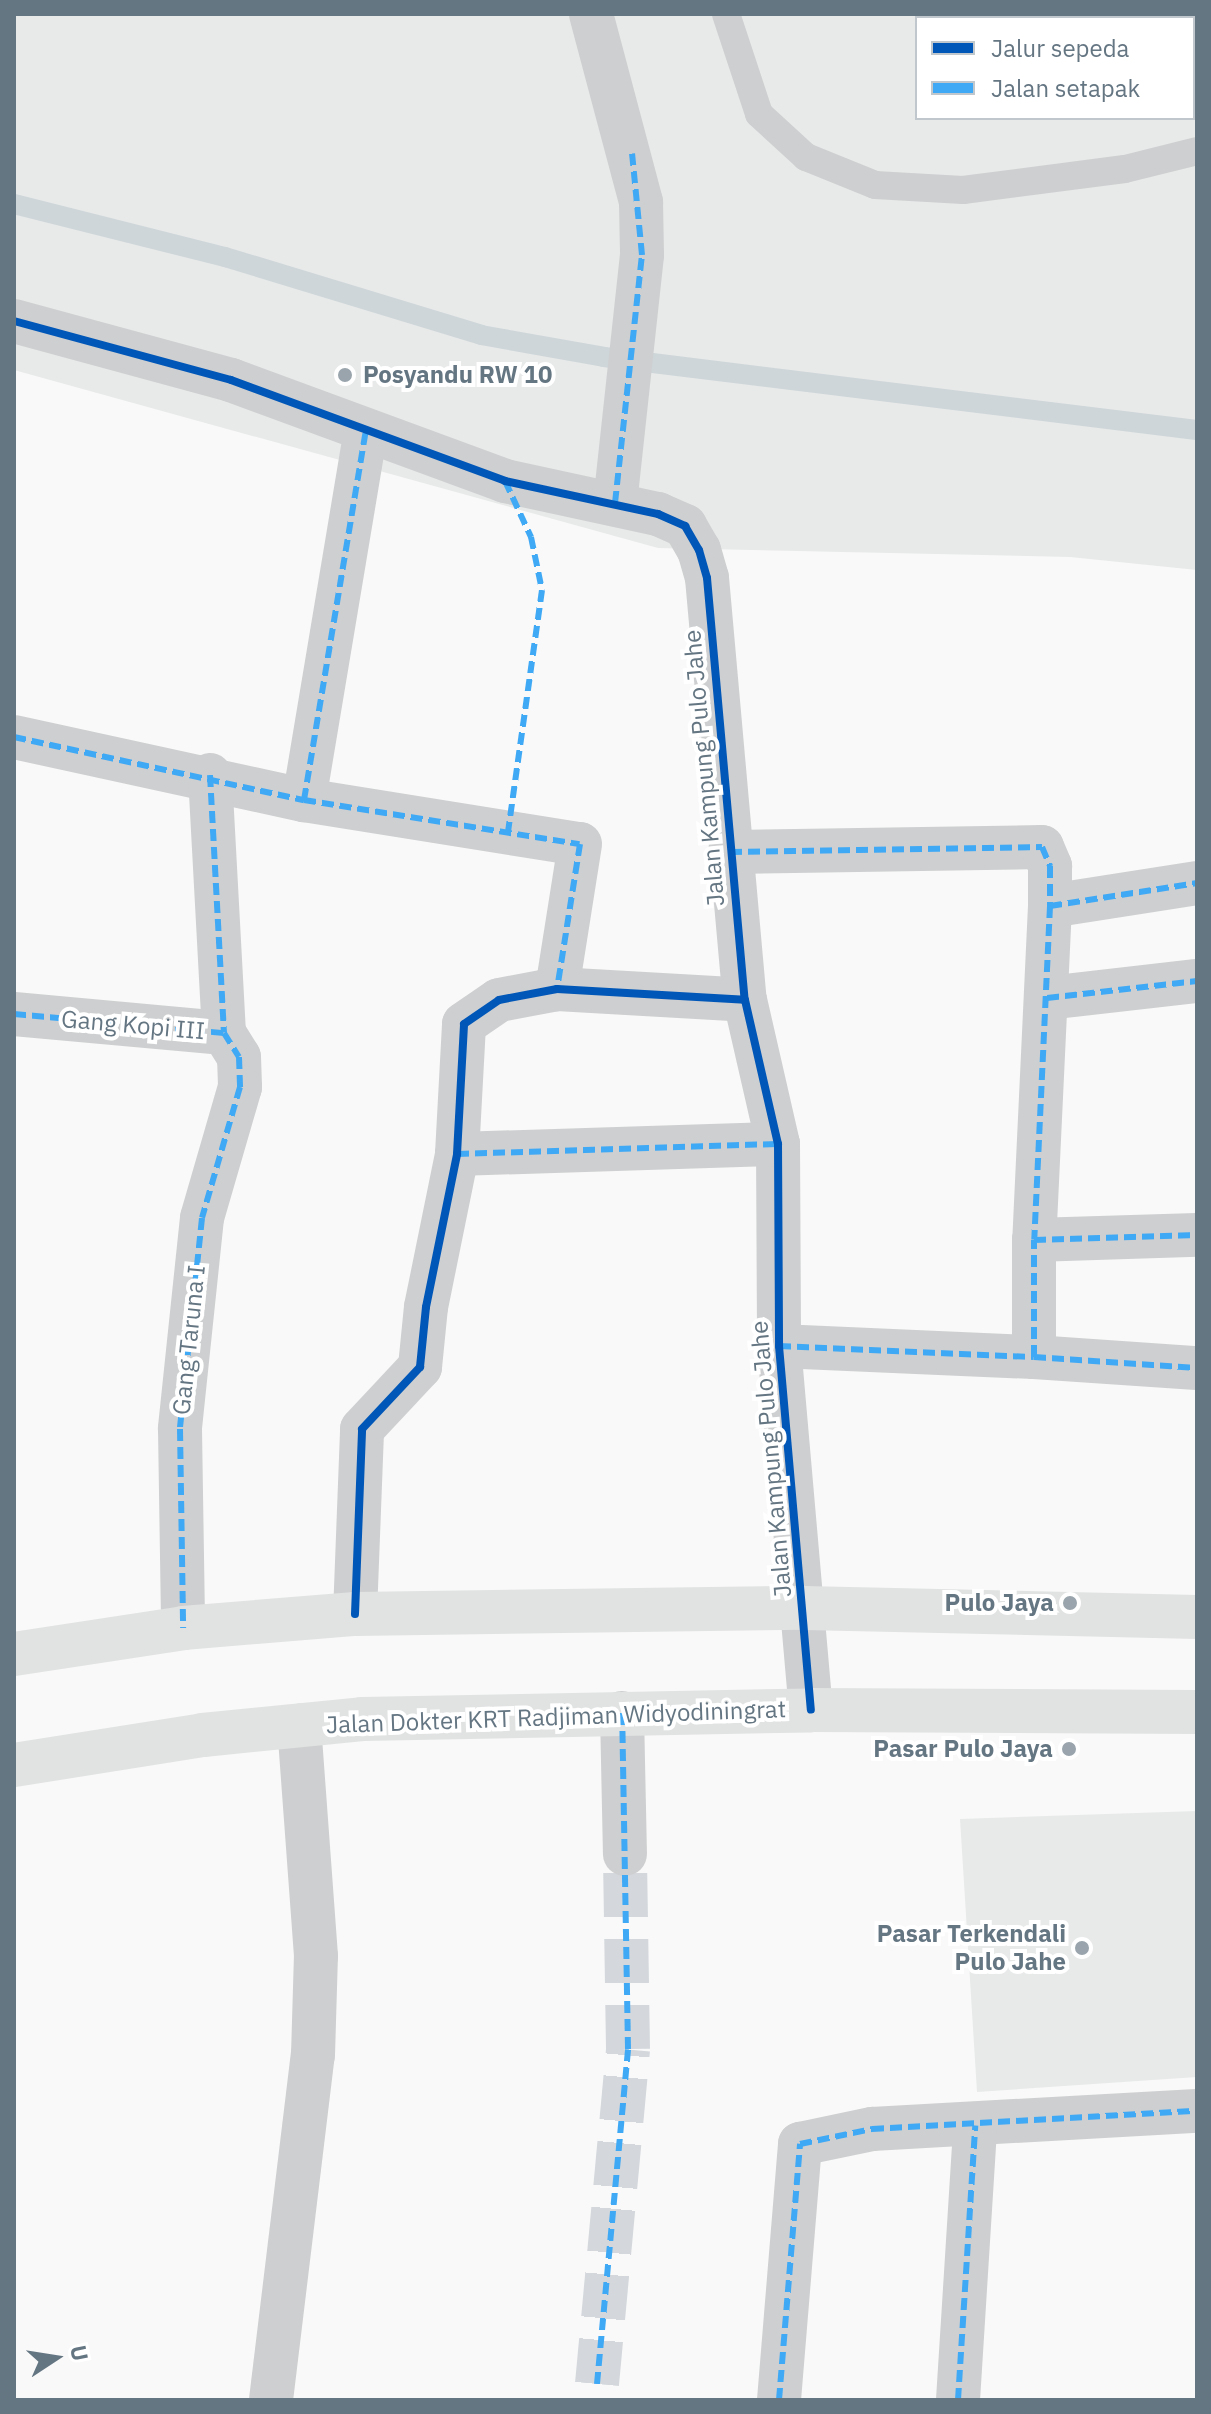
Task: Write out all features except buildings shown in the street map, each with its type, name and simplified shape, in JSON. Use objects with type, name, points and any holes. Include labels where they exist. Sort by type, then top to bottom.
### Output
[{"type":"main road","points":[[14,1654],[183,1628],[355,1614],[804,1608],[1197,1617]]},
{"type":"main road","name":"Jalan Dokter KRT Radjiman Widyodiningrat","points":[[14,1765],[299,1726],[622,1713],[811,1710],[1197,1712]]},
{"type":"street","points":[[591,14],[641,202],[633,346],[615,503]]},
{"type":"street","name":"Jalan Kampung Pulo Jahe","points":[[14,321],[231,380],[505,481],[615,503],[685,526],[699,550],[707,578],[745,1000],[778,1144],[779,1346],[811,1710]]},
{"type":"street","points":[[304,800],[366,431]]},
{"type":"street","points":[[14,737],[210,775],[304,800],[580,844],[557,989]]},
{"type":"street","name":"Gang Taruna I","points":[[183,1628],[180,1429],[202,1218],[240,1087],[231,1045],[210,775]]},
{"type":"street","points":[[730,852],[1028,843],[1042,847],[1050,866],[1050,906],[1034,1240],[1034,1357]]},
{"type":"street","points":[[1050,906],[1197,883]]},
{"type":"street","points":[[1047,998],[1197,981]]},
{"type":"street","points":[[355,1614],[362,1429],[420,1367],[457,1154],[464,1024],[499,1000],[557,989],[745,1000]]},
{"type":"street","name":"Gang Kopi III","points":[[14,1014],[231,1045]]},
{"type":"street","points":[[457,1154],[778,1144]]},
{"type":"street","points":[[1034,1240],[1197,1235]]},
{"type":"street","points":[[779,1346],[1034,1357],[1197,1368]]},
{"type":"street","points":[[622,1713],[625,1854]]},
{"type":"street","points":[[271,2400],[313,2055],[316,1956],[299,1726]]},
{"type":"street","points":[[779,2400],[800,2144],[872,2129],[975,2126],[1197,2111]]},
{"type":"street","points":[[958,2400],[975,2126]]},
{"type":"lane","points":[[726,14],[759,114],[806,157],[875,185],[963,190],[1125,169],[1197,151]]},
{"type":"shaded area","points":[[14,14],[1197,14],[1197,570],[1070,557],[658,548],[14,370]]},
{"type":"shaded area","name":"Pasar Terkendali Pulo Jahe","points":[[1197,1811],[1197,2077],[977,2092],[960,1819]]},
{"type":"waterway","points":[[14,204],[225,257],[481,335],[604,357],[1197,430]]},
{"type":"tunnel","points":[[597,2384],[628,2049],[625,1854]]},
{"type":"marked path","points":[[615,503],[642,255],[632,153]]},
{"type":"marked path","points":[[304,800],[366,431]]},
{"type":"marked path","points":[[505,481],[531,537],[542,590],[508,832]]},
{"type":"marked path","points":[[14,737],[304,800],[580,844],[557,989]]},
{"type":"marked path","points":[[210,775],[224,1033]]},
{"type":"marked path","points":[[730,852],[1042,847],[1050,866],[1050,906],[1034,1240],[1197,1235]]},
{"type":"marked path","points":[[1050,906],[1197,883]]},
{"type":"marked path","points":[[1047,998],[1197,981]]},
{"type":"marked path","points":[[14,1014],[224,1033],[239,1057],[240,1087],[202,1218],[180,1429],[183,1628]]},
{"type":"marked path","points":[[457,1154],[778,1144]]},
{"type":"marked path","points":[[779,1346],[1034,1357],[1034,1240]]},
{"type":"marked path","points":[[1034,1357],[1197,1368]]},
{"type":"marked path","points":[[597,2384],[628,2049],[622,1713]]},
{"type":"marked path","points":[[779,2400],[800,2144],[872,2129],[1197,2111]]},
{"type":"marked path","points":[[958,2400],[975,2126]]},
{"type":"cycle path","points":[[14,321],[231,380],[505,481],[658,514],[685,526],[699,550],[707,578],[745,1000],[778,1144],[779,1346],[811,1710]]},
{"type":"cycle path","points":[[355,1614],[362,1429],[420,1367],[426,1307],[457,1154],[464,1024],[499,1000],[557,989],[745,1000]]},
{"type":"place","name":"Posyandu RW 10","points":[[345,375]]},
{"type":"place","name":"Pulo Jaya","points":[[1070,1603]]},
{"type":"place","name":"Pasar Pulo Jaya","points":[[1069,1749]]},
{"type":"place","name":"Pasar Terkendali Pulo Jahe","points":[[1082,1948]]}]
